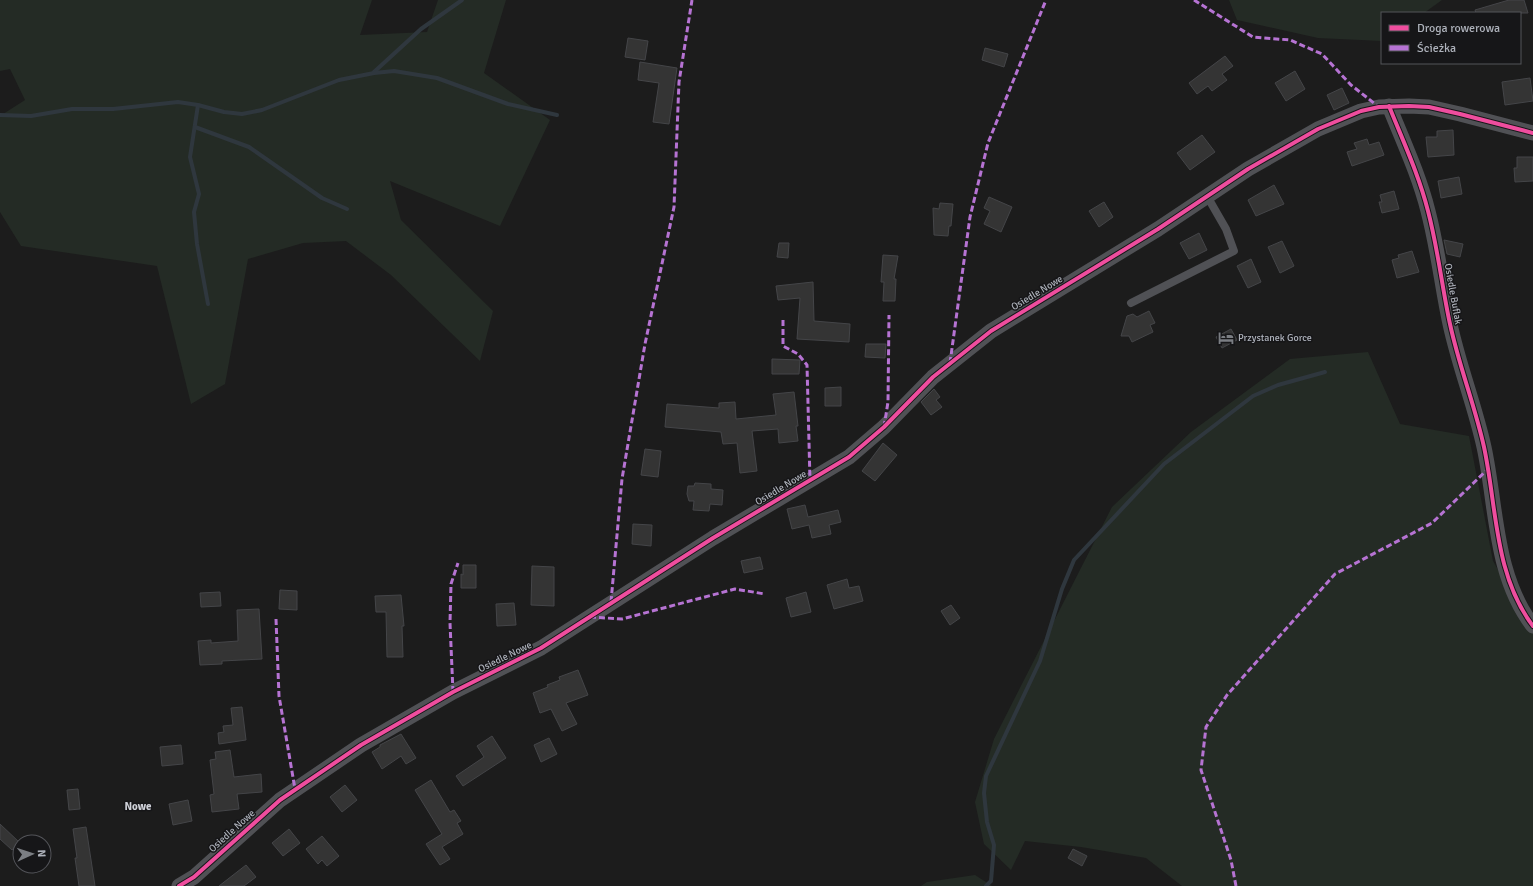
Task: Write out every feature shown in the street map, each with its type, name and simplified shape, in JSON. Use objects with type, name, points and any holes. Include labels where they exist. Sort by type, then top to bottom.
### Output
[{"type":"street","points":[[1389,106],[1429,107],[1533,132]]},
{"type":"street","name":"Osiedle Nowe","points":[[179,886],[194,877],[280,800],[361,745],[453,692],[541,648],[713,538],[849,457],[884,427],[933,377],[991,331],[1158,229],[1248,169],[1318,129],[1361,111],[1389,106]]},
{"type":"street","name":"Osiedle Buflak","points":[[1389,106],[1416,173],[1428,210],[1441,269],[1450,324],[1484,449],[1506,571],[1515,597],[1533,626]]},
{"type":"lane","points":[[1131,303],[1234,251],[1226,229],[1207,196]]},
{"type":"shaded area","points":[[0,0],[372,0],[360,35],[427,32],[438,0],[506,0],[484,73],[550,120],[500,226],[390,181],[401,220],[493,311],[480,361],[391,275],[346,241],[303,243],[248,259],[225,384],[191,404],[157,266],[21,246],[0,212],[0,116],[25,100],[10,69],[0,71]]},
{"type":"shaded area","points":[[1229,0],[1442,0],[1425,12],[1381,12],[1381,41],[1318,38],[1237,20]]},
{"type":"shaded area","points":[[1368,352],[1400,424],[1469,436],[1493,561],[1533,631],[1533,886],[1182,886],[1146,858],[1081,847],[1025,841],[1011,870],[984,844],[975,802],[994,739],[1112,507],[1191,432],[1290,359]]},
{"type":"shaded area","points":[[975,875],[992,886],[921,886],[927,882]]},
{"type":"building","points":[[1509,0],[1524,0],[1528,13],[1476,12],[1475,10]]},
{"type":"building","points":[[628,38],[648,41],[645,60],[625,57]]},
{"type":"building","points":[[985,48],[1008,54],[1004,67],[982,60]]},
{"type":"building","points":[[1225,56],[1233,66],[1222,74],[1227,80],[1212,91],[1208,86],[1197,94],[1189,83]]},
{"type":"building","points":[[640,62],[677,68],[669,124],[653,122],[659,83],[638,80]]},
{"type":"building","points":[[1295,71],[1305,89],[1286,101],[1275,83]]},
{"type":"building","points":[[1530,78],[1533,101],[1505,105],[1502,82]]},
{"type":"building","points":[[1342,88],[1349,103],[1334,110],[1327,95]]},
{"type":"building","points":[[1453,130],[1454,155],[1428,157],[1426,137],[1437,137],[1437,131]]},
{"type":"building","points":[[1202,135],[1215,152],[1190,170],[1177,153]]},
{"type":"building","points":[[1367,139],[1369,145],[1379,142],[1384,155],[1352,166],[1347,152],[1357,149],[1354,143]]},
{"type":"building","points":[[1517,157],[1533,157],[1533,181],[1515,182],[1514,168],[1517,168]]},
{"type":"building","points":[[1459,177],[1462,194],[1441,198],[1438,181]]},
{"type":"building","points":[[1274,185],[1284,204],[1256,216],[1248,200]]},
{"type":"building","points":[[1394,191],[1399,209],[1382,213],[1379,202],[1382,202],[1380,195]]},
{"type":"building","points":[[989,197],[1012,207],[1001,232],[984,224],[990,211],[984,208]]},
{"type":"building","points":[[1104,202],[1113,217],[1099,227],[1089,211]]},
{"type":"building","points":[[940,203],[953,204],[951,226],[949,226],[948,236],[934,235],[933,208],[939,209]]},
{"type":"building","points":[[1199,233],[1207,250],[1189,259],[1180,243]]},
{"type":"building","points":[[1444,240],[1463,244],[1460,257],[1447,254]]},
{"type":"building","points":[[1282,241],[1294,266],[1280,273],[1268,247]]},
{"type":"building","points":[[779,243],[789,243],[788,258],[777,257]]},
{"type":"building","points":[[1412,251],[1419,272],[1397,278],[1392,260],[1399,258],[1398,255]]},
{"type":"building","points":[[883,255],[898,256],[894,279],[896,279],[895,301],[883,301],[884,282],[881,282]]},
{"type":"building","points":[[1251,259],[1261,282],[1248,288],[1237,266]]},
{"type":"building","points":[[813,282],[814,321],[850,324],[849,342],[797,339],[800,298],[778,300],[776,286]]},
{"type":"building","points":[[1149,311],[1155,323],[1150,325],[1153,332],[1132,342],[1129,336],[1121,336],[1127,316],[1133,314],[1137,317]]},
{"type":"building","name":"Przystanek Gorce","points":[[1231,329],[1237,340],[1222,348],[1216,337]]},
{"type":"building","points":[[866,344],[886,344],[885,358],[865,357]]},
{"type":"building","points":[[772,359],[800,360],[799,374],[772,374]]},
{"type":"building","points":[[841,387],[841,406],[825,406],[825,388]]},
{"type":"building","points":[[934,389],[940,397],[936,400],[942,407],[931,415],[921,402]]},
{"type":"building","points":[[794,392],[798,426],[796,426],[798,441],[779,443],[778,429],[752,431],[757,471],[740,473],[737,443],[723,444],[721,432],[665,427],[667,404],[719,408],[719,403],[735,402],[736,419],[776,415],[773,394]]},
{"type":"building","points":[[883,443],[897,455],[875,481],[862,471]]},
{"type":"building","points":[[645,449],[661,451],[658,477],[641,475]]},
{"type":"building","points":[[695,483],[711,484],[711,489],[723,490],[722,505],[710,504],[709,511],[693,510],[694,501],[689,501],[687,494],[688,486],[694,486]]},
{"type":"building","points":[[805,505],[808,517],[838,510],[841,522],[829,525],[831,534],[812,538],[809,525],[792,529],[787,509]]},
{"type":"building","points":[[633,524],[652,525],[651,546],[632,544]]},
{"type":"building","points":[[760,557],[763,569],[744,573],[741,561]]},
{"type":"building","points":[[463,565],[476,565],[476,588],[461,588],[461,574],[463,575]]},
{"type":"building","points":[[532,566],[554,567],[554,606],[531,605]]},
{"type":"building","points":[[847,579],[849,588],[859,586],[863,601],[834,609],[827,585]]},
{"type":"building","points":[[280,590],[297,591],[297,610],[279,609]]},
{"type":"building","points":[[220,592],[221,606],[201,607],[200,593]]},
{"type":"building","points":[[806,592],[811,612],[791,617],[786,598]]},
{"type":"building","points":[[401,595],[404,626],[402,626],[403,657],[387,657],[386,612],[376,612],[375,596]]},
{"type":"building","points":[[514,603],[516,625],[497,626],[496,604]]},
{"type":"building","points":[[951,605],[960,618],[950,625],[941,611]]},
{"type":"building","points":[[259,609],[262,659],[222,661],[222,664],[200,665],[198,641],[211,640],[211,643],[238,641],[237,610]]},
{"type":"building","points":[[578,670],[588,695],[566,703],[577,724],[562,731],[551,709],[540,713],[533,693],[560,680],[559,677]]},
{"type":"building","points":[[242,707],[246,740],[219,744],[218,733],[224,732],[223,726],[233,725],[231,708]]},
{"type":"building","points":[[401,734],[416,758],[406,764],[401,756],[382,769],[372,752],[380,747],[380,745]]},
{"type":"building","points":[[492,736],[506,758],[463,786],[456,776],[484,757],[477,746]]},
{"type":"building","points":[[549,738],[557,754],[541,762],[534,745]]},
{"type":"building","points":[[181,745],[183,764],[162,766],[160,747]]},
{"type":"building","points":[[230,750],[234,777],[261,774],[262,792],[237,794],[239,809],[212,812],[210,795],[214,794],[210,760],[216,759],[215,752]]},
{"type":"building","points":[[431,780],[450,812],[454,810],[461,821],[457,823],[463,834],[442,847],[450,859],[440,865],[426,844],[442,834],[415,790]]},
{"type":"building","points":[[345,785],[357,800],[342,812],[330,797]]},
{"type":"building","points":[[78,789],[80,809],[69,810],[67,790]]},
{"type":"building","points":[[188,800],[192,821],[173,825],[169,804]]},
{"type":"building","points":[[0,824],[12,835],[12,850],[0,839]]},
{"type":"building","points":[[86,827],[95,886],[79,886],[73,829]]},
{"type":"building","points":[[289,829],[300,843],[283,856],[272,843]]},
{"type":"building","points":[[322,836],[339,856],[327,866],[322,860],[318,864],[306,849]]},
{"type":"building","points":[[1073,849],[1087,856],[1082,866],[1068,858]]},
{"type":"building","points":[[246,865],[256,877],[244,886],[219,886]]},
{"type":"waterway","points":[[374,72],[421,29],[462,0]]},
{"type":"waterway","points":[[0,115],[31,116],[72,109],[113,109],[178,102],[198,105],[224,112],[242,114],[262,110],[339,80],[374,73],[394,71],[437,78],[508,104],[557,115]]},
{"type":"waterway","points":[[198,105],[190,157],[199,194],[194,212],[197,244],[208,304]]},
{"type":"waterway","points":[[195,127],[249,147],[322,198],[347,209]]},
{"type":"waterway","points":[[986,886],[991,881],[994,845],[987,822],[984,793],[986,776],[1040,661],[1062,589],[1074,560],[1164,464],[1253,396],[1278,385],[1325,372]]},
{"type":"marked path","points":[[611,602],[622,479],[645,344],[674,207],[679,82],[692,0]]},
{"type":"marked path","points":[[950,363],[970,217],[988,143],[1046,0]]},
{"type":"marked path","points":[[1194,0],[1253,37],[1290,40],[1322,54],[1351,85],[1379,107]]},
{"type":"marked path","points":[[884,427],[888,402],[889,315]]},
{"type":"marked path","points":[[783,320],[783,346],[798,354],[807,365],[810,481]]},
{"type":"marked path","points":[[1236,886],[1231,860],[1201,770],[1206,727],[1227,695],[1335,574],[1432,523],[1488,469]]},
{"type":"marked path","points":[[453,692],[450,623],[451,584],[458,563]]},
{"type":"marked path","points":[[590,617],[622,619],[735,589],[765,594]]},
{"type":"marked path","points":[[276,619],[279,696],[295,789]]},
{"type":"cycle path","points":[[1389,106],[1415,171],[1428,211],[1435,239],[1447,310],[1454,340],[1484,447],[1504,563],[1520,606],[1533,626]]},
{"type":"cycle path","points":[[179,886],[194,877],[280,800],[361,745],[453,692],[541,648],[713,538],[849,457],[884,427],[933,377],[991,331],[1158,229],[1248,169],[1318,129],[1361,111],[1379,107],[1409,106],[1429,107],[1533,133]]},
{"type":"place","name":"Przystanek Gorce","points":[[1226,338]]},
{"type":"district","name":"Nowe","points":[[138,806]]}]
